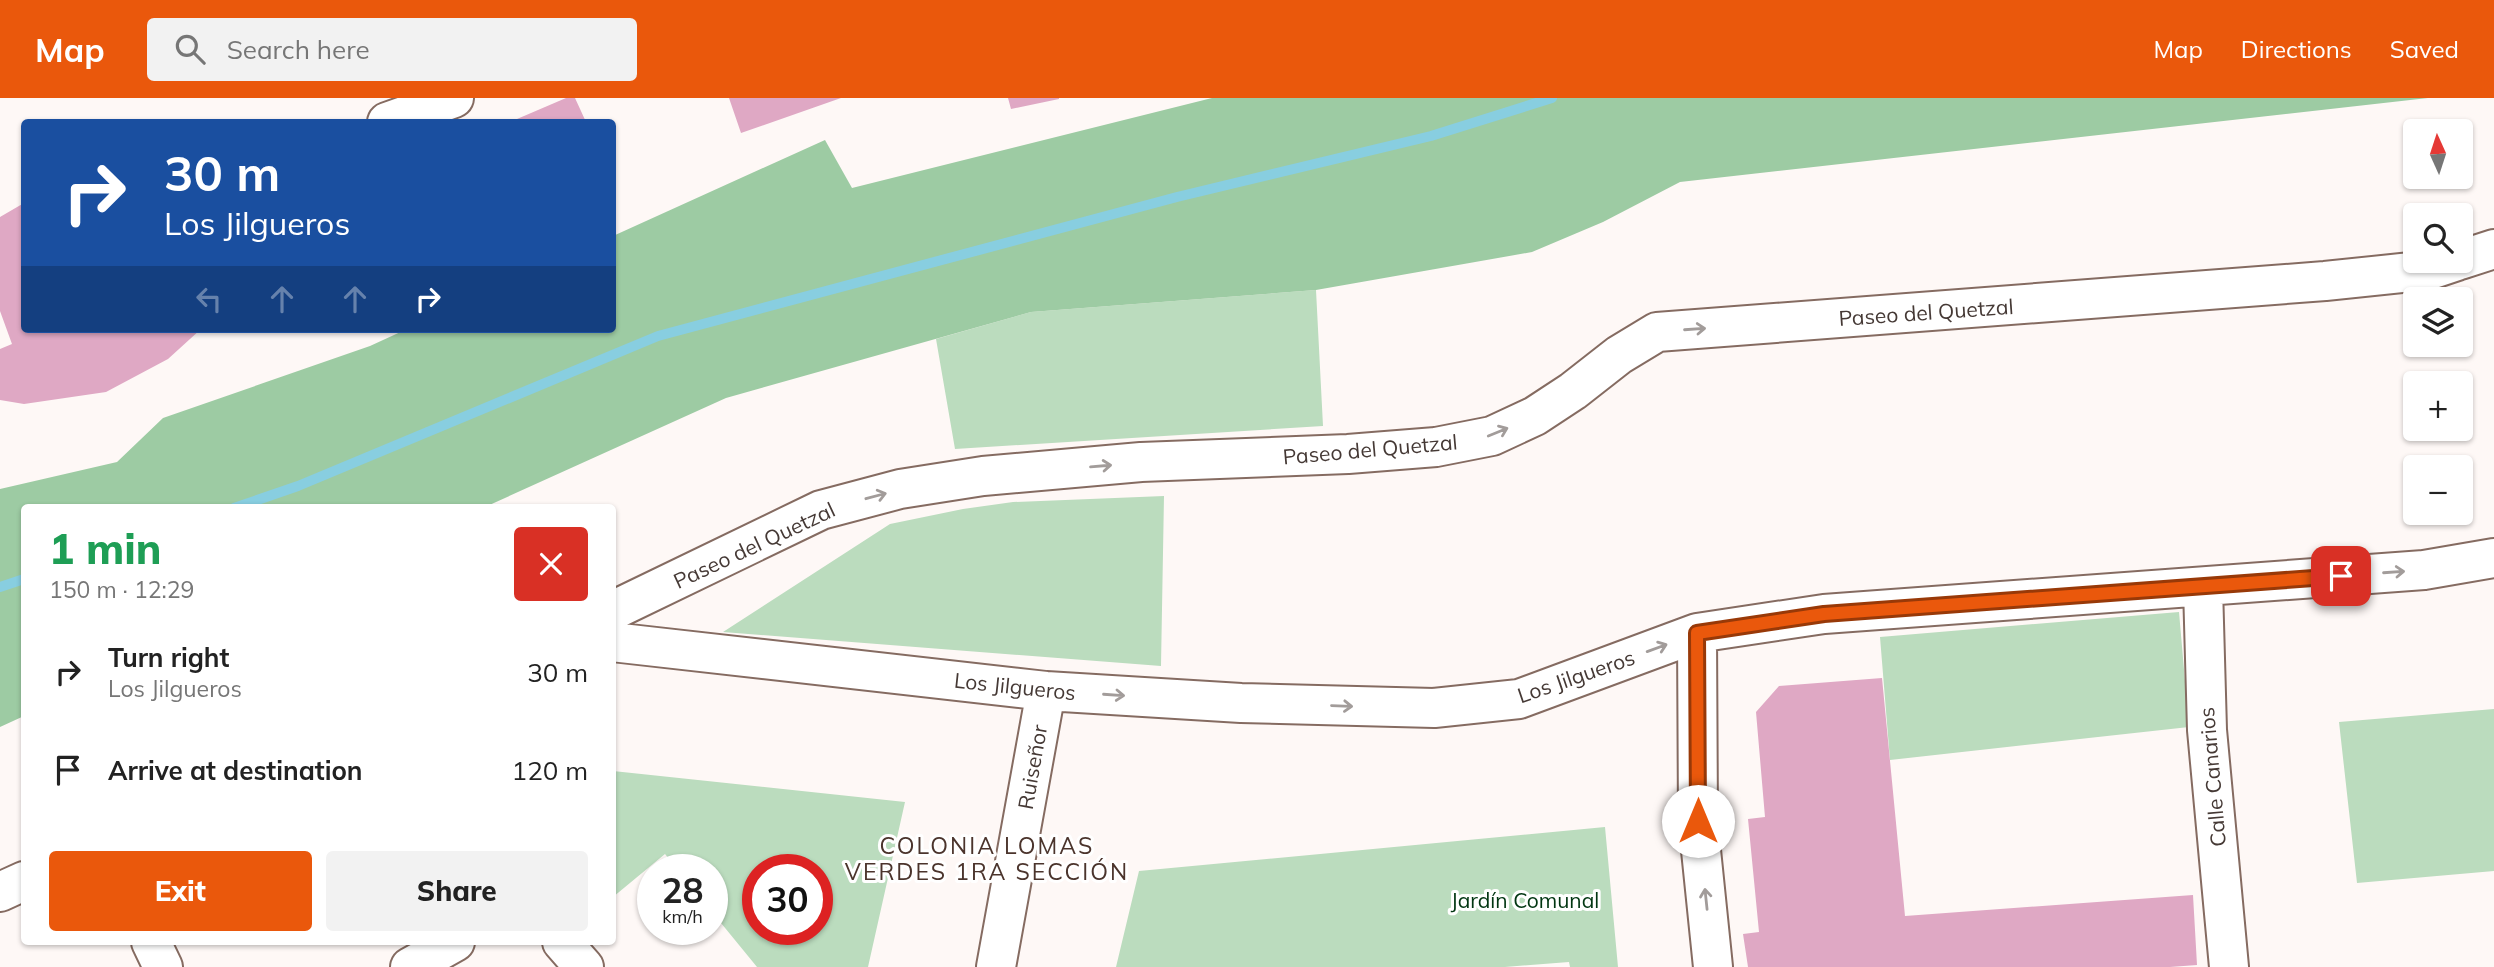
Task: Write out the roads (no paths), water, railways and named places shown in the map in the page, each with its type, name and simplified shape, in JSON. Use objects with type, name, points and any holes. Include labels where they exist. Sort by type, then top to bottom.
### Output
[{"type":"street","points":[[395,119],[454,98]]},
{"type":"street","name":"Paseo del Quetzal","points":[[2473,256],[2494,249]]},
{"type":"street","name":"Paseo del Quetzal","points":[[616,609],[821,510],[900,489],[984,476],[1141,462],[1348,454],[1436,447],[1492,436],[1535,416],[1619,355],[1657,332],[2403,273]]},
{"type":"street","name":"Los Jilgueros","points":[[616,642],[1046,691],[1241,703],[1434,708],[1519,699],[1697,633],[1824,614],[2424,569],[2494,558]]},
{"type":"street","name":"Calle Canarios","points":[[2203,587],[2207,730],[2229,967]]},
{"type":"street","points":[[1697,633],[1698,821],[1713,967]]},
{"type":"street","name":"Ruiseñor","points":[[996,967],[1046,691]]},
{"type":"street","points":[[0,892],[21,882]]},
{"type":"street","points":[[152,945],[163,967]]},
{"type":"street","points":[[410,967],[450,945]]},
{"type":"street","points":[[565,945],[584,967]]},
{"type":"waterway","points":[[246,504],[298,486],[658,336],[1177,197],[1431,136],[1552,98]]},
{"type":"waterway","points":[[0,587],[21,580]]},
{"type":"district","name":"COLONIA LOMAS VERDES 1RA SECCIÓN","points":[[987,858]]},
{"type":"park label","name":"Jardín Comunal","points":[[1525,900]]}]
